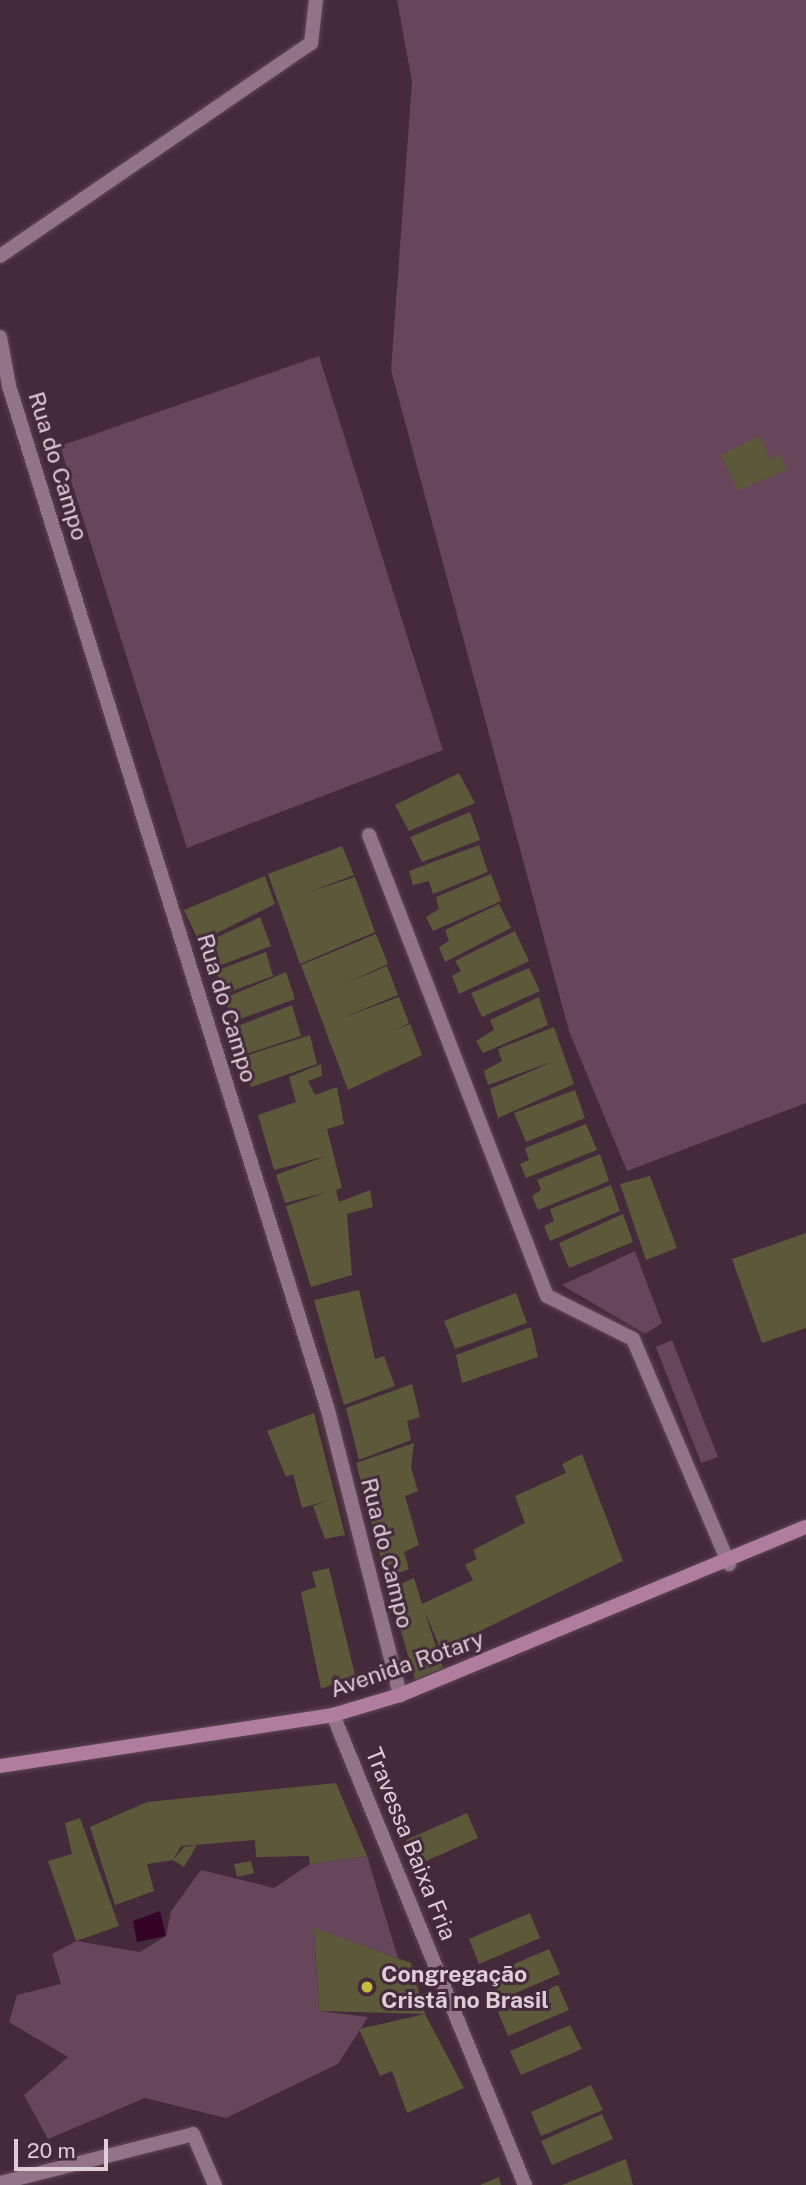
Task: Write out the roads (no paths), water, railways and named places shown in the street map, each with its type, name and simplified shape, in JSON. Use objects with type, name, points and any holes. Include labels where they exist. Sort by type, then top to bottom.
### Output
[{"type":"main road","name":"Avenida Rotary","points":[[0,1766],[333,1715],[400,1695],[729,1564],[806,1527]]},
{"type":"street","points":[[0,256],[311,43],[316,0]]},
{"type":"street","name":"Rua do Campo","points":[[0,337],[4,387],[328,1410],[400,1695]]},
{"type":"street","points":[[369,835],[547,1296],[633,1339],[729,1564]]},
{"type":"street","name":"Travessa Baixa Fria","points":[[333,1715],[525,2185]]},
{"type":"street","points":[[0,2183],[193,2134],[215,2185]]},
{"type":"place","name":"Congregação Cristã no Brasil","points":[[367,1987]]}]
